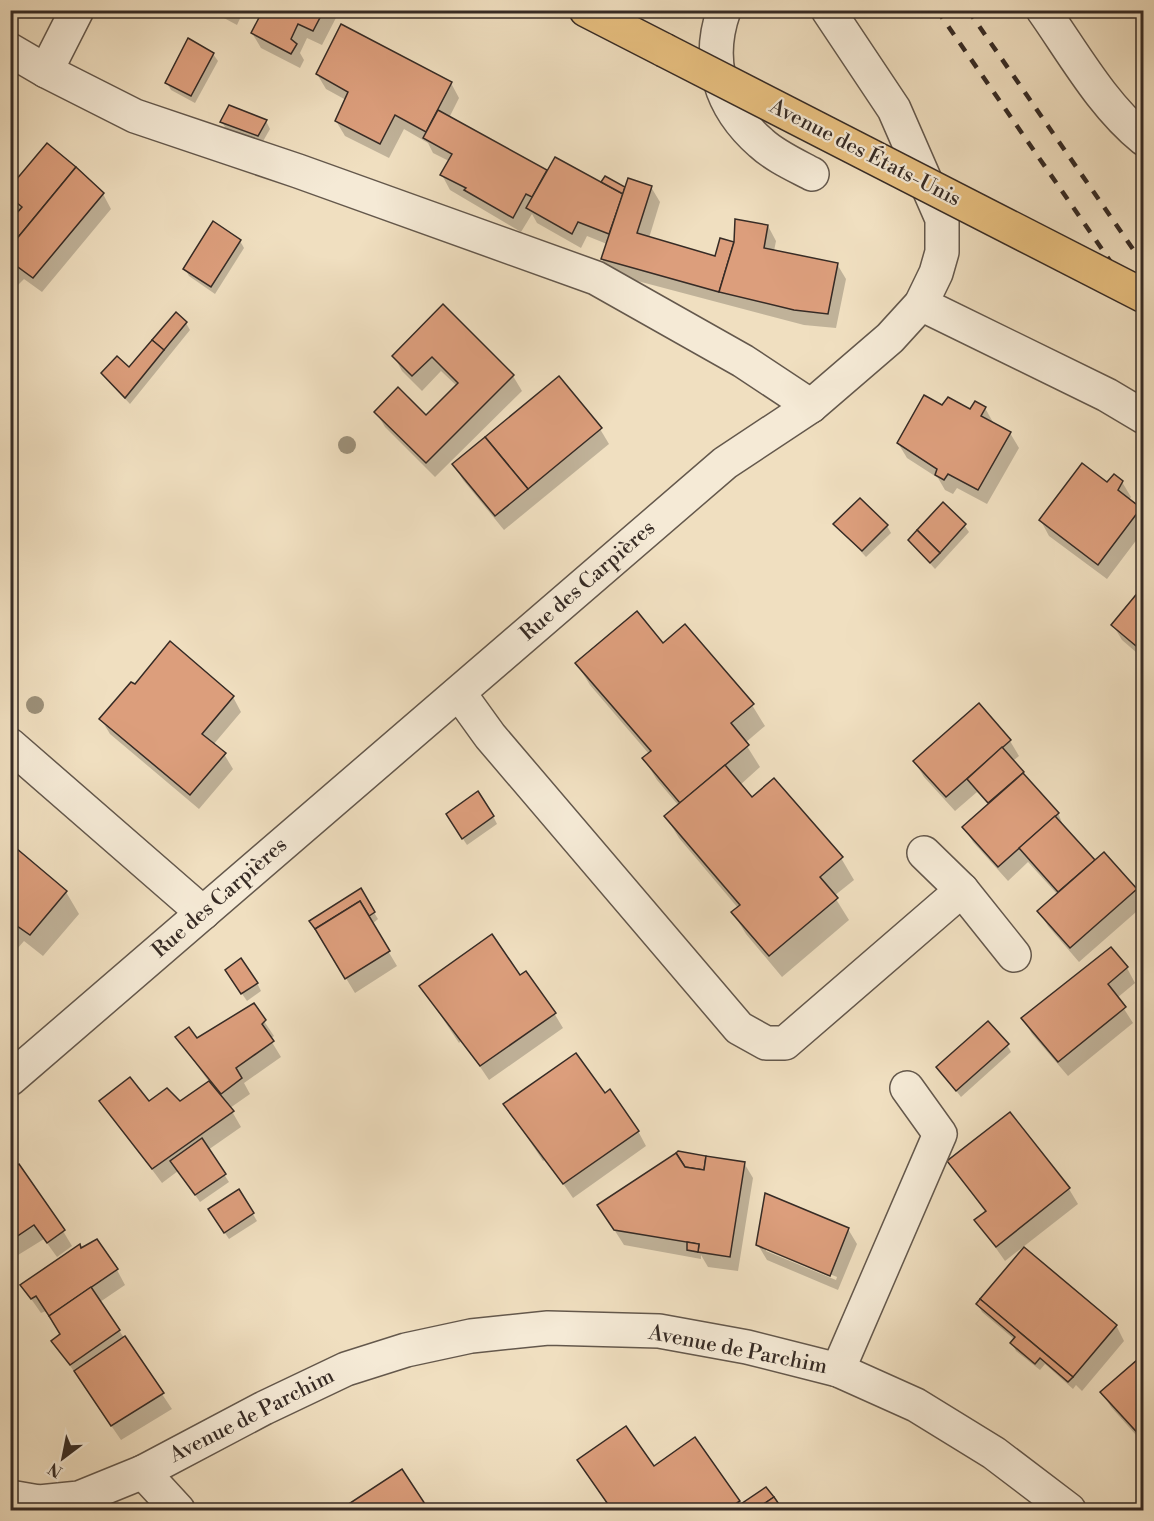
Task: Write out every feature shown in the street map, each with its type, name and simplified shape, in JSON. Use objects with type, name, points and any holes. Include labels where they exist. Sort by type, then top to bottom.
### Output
[{"type":"main road","name":"Avenue des États-Unis","points":[[586,10],[1143,296]]},
{"type":"street","points":[[46,71],[77,10]]},
{"type":"street","points":[[724,10],[718,27],[715,55],[721,87],[737,116],[761,144],[812,174]]},
{"type":"street","name":"Rue des Carpières","points":[[10,1079],[725,463],[812,406],[890,338],[921,304],[936,273],[942,252],[942,219],[894,109],[828,10]]},
{"type":"street","points":[[1043,10],[1097,88],[1128,126],[1143,139]]},
{"type":"street","points":[[10,50],[135,116],[298,171],[596,278],[743,361],[812,406]]},
{"type":"street","points":[[921,304],[1107,395],[1143,417]]},
{"type":"street","points":[[459,693],[490,736],[739,1028],[765,1043],[785,1043],[962,890]]},
{"type":"street","points":[[10,745],[203,913]]},
{"type":"street","points":[[924,853],[962,890],[1014,955]]},
{"type":"street","points":[[838,1370],[940,1134],[907,1088]]},
{"type":"street","name":"Avenue de Parchim","points":[[10,1497],[39,1502],[79,1498],[143,1472],[264,1408],[346,1369],[406,1350],[471,1336],[548,1328],[659,1331],[747,1347],[838,1370],[916,1405],[994,1453],[1070,1510]]},
{"type":"street","points":[[143,1472],[178,1510]]},
{"type":"building","points":[[263,10],[324,10],[313,31],[298,24],[291,39],[297,44],[291,54],[251,33]]},
{"type":"building","points":[[341,24],[452,82],[426,132],[395,115],[380,144],[335,121],[348,92],[316,74]]},
{"type":"building","points":[[188,38],[214,53],[191,96],[165,83]]},
{"type":"building","points":[[229,105],[267,120],[258,136],[220,122]]},
{"type":"building","points":[[438,110],[547,170],[532,197],[526,194],[513,218],[464,190],[466,188],[440,175],[452,154],[423,138]]},
{"type":"building","points":[[47,143],[76,167],[10,247],[10,221],[22,207],[10,197],[10,187]]},
{"type":"building","points":[[555,157],[623,194],[609,234],[578,222],[572,234],[526,208]]},
{"type":"building","points":[[76,167],[104,193],[33,278],[15,265],[10,269],[10,247]]},
{"type":"building","points":[[605,176],[625,187],[623,194],[601,182]]},
{"type":"building","points":[[628,178],[652,186],[637,233],[715,256],[720,238],[734,242],[719,292],[601,259]]},
{"type":"building","points":[[735,219],[768,225],[764,248],[838,263],[828,314],[794,310],[719,292],[734,242]]},
{"type":"building","points":[[213,221],[241,240],[211,287],[183,269]]},
{"type":"building","points":[[443,304],[514,375],[426,463],[374,412],[398,387],[426,415],[458,383],[432,357],[412,376],[392,356]]},
{"type":"building","points":[[176,312],[187,322],[164,350],[152,340]]},
{"type":"building","points":[[152,340],[164,350],[125,398],[101,373],[117,356],[129,367]]},
{"type":"building","points":[[559,376],[602,428],[528,489],[485,437]]},
{"type":"building","points":[[924,395],[942,405],[948,397],[970,409],[975,401],[986,407],[981,416],[1011,432],[978,490],[948,474],[944,480],[935,475],[937,469],[897,443]]},
{"type":"building","points":[[485,437],[528,489],[495,516],[452,464]]},
{"type":"building","points":[[1082,463],[1107,482],[1114,474],[1123,481],[1118,490],[1141,508],[1098,565],[1039,520]]},
{"type":"building","points":[[860,498],[888,525],[862,551],[833,524]]},
{"type":"building","points":[[943,502],[966,524],[940,553],[917,530]]},
{"type":"building","points":[[917,530],[940,553],[930,563],[908,540]]},
{"type":"building","points":[[1144,585],[1144,636],[1136,646],[1111,625]]},
{"type":"building","points":[[637,611],[663,643],[685,624],[754,704],[731,723],[749,745],[680,803],[642,758],[651,751],[575,663]]},
{"type":"building","points":[[170,641],[234,696],[202,734],[226,753],[190,795],[99,719],[131,682],[135,684]]},
{"type":"building","points":[[979,703],[1011,740],[946,797],[913,761]]},
{"type":"building","points":[[1002,747],[1024,772],[988,803],[967,779]]},
{"type":"building","points":[[725,765],[752,797],[774,778],[843,857],[820,877],[838,898],[769,956],[731,912],[740,905],[664,816]]},
{"type":"building","points":[[1023,773],[1059,813],[998,867],[962,827]]},
{"type":"building","points":[[478,791],[494,816],[462,839],[446,814]]},
{"type":"building","points":[[1055,816],[1095,860],[1058,892],[1019,848]]},
{"type":"building","points":[[10,843],[67,891],[30,935],[10,921]]},
{"type":"building","points":[[1104,852],[1137,889],[1070,948],[1037,911]]},
{"type":"building","points":[[361,888],[375,912],[369,916],[360,901],[315,929],[309,921]]},
{"type":"building","points":[[360,901],[390,951],[345,979],[315,929]]},
{"type":"building","points":[[492,934],[520,975],[526,971],[556,1013],[480,1066],[419,986]]},
{"type":"building","points":[[1111,947],[1128,967],[1108,984],[1126,1007],[1058,1062],[1021,1018]]},
{"type":"building","points":[[241,958],[258,983],[241,994],[225,970]]},
{"type":"building","points":[[254,1003],[266,1020],[262,1024],[274,1041],[236,1068],[242,1078],[221,1094],[175,1037],[189,1027],[197,1038]]},
{"type":"building","points":[[988,1021],[1009,1044],[956,1091],[936,1067]]},
{"type":"building","points":[[576,1053],[605,1093],[610,1089],[639,1131],[563,1184],[503,1104]]},
{"type":"building","points":[[130,1077],[149,1101],[167,1088],[180,1101],[209,1081],[234,1111],[152,1169],[99,1101]]},
{"type":"building","points":[[1010,1112],[1070,1188],[996,1247],[974,1220],[986,1211],[947,1161]]},
{"type":"building","points":[[202,1138],[226,1174],[195,1195],[170,1161]]},
{"type":"building","points":[[678,1151],[706,1156],[704,1170],[685,1167],[676,1153]]},
{"type":"building","points":[[676,1153],[685,1167],[704,1170],[706,1156],[745,1162],[730,1257],[698,1252],[699,1244],[614,1230],[597,1205]]},
{"type":"building","points":[[19,1164],[65,1230],[47,1243],[34,1225],[10,1241],[10,1170]]},
{"type":"building","points":[[239,1189],[254,1213],[224,1233],[208,1209]]},
{"type":"building","points":[[765,1193],[849,1228],[830,1276],[756,1245]]},
{"type":"building","points":[[97,1239],[118,1269],[49,1316],[36,1296],[31,1299],[20,1285],[80,1244],[81,1248]]},
{"type":"building","points":[[687,1242],[699,1244],[698,1252],[687,1250]]},
{"type":"building","points":[[1024,1247],[1117,1325],[1073,1377],[980,1299]]},
{"type":"building","points":[[91,1287],[120,1330],[70,1365],[51,1341],[60,1334],[49,1316]]},
{"type":"building","points":[[980,1299],[1073,1377],[1068,1382],[1040,1358],[1035,1364],[1010,1343],[1015,1337],[976,1304]]},
{"type":"building","points":[[125,1336],[164,1393],[111,1426],[74,1371]]},
{"type":"building","points":[[1144,1354],[1144,1440],[1100,1392]]},
{"type":"building","points":[[626,1426],[654,1466],[695,1437],[740,1501],[726,1510],[612,1510],[577,1460]]},
{"type":"building","points":[[402,1469],[429,1510],[346,1510],[344,1507]]},
{"type":"building","points":[[766,1487],[774,1497],[755,1510],[732,1510]]},
{"type":"building","points":[[774,1497],[783,1510],[755,1510]]},
{"type":"railway","points":[[937,10],[1144,310]]},
{"type":"railway","points":[[968,10],[1144,265]]}]
